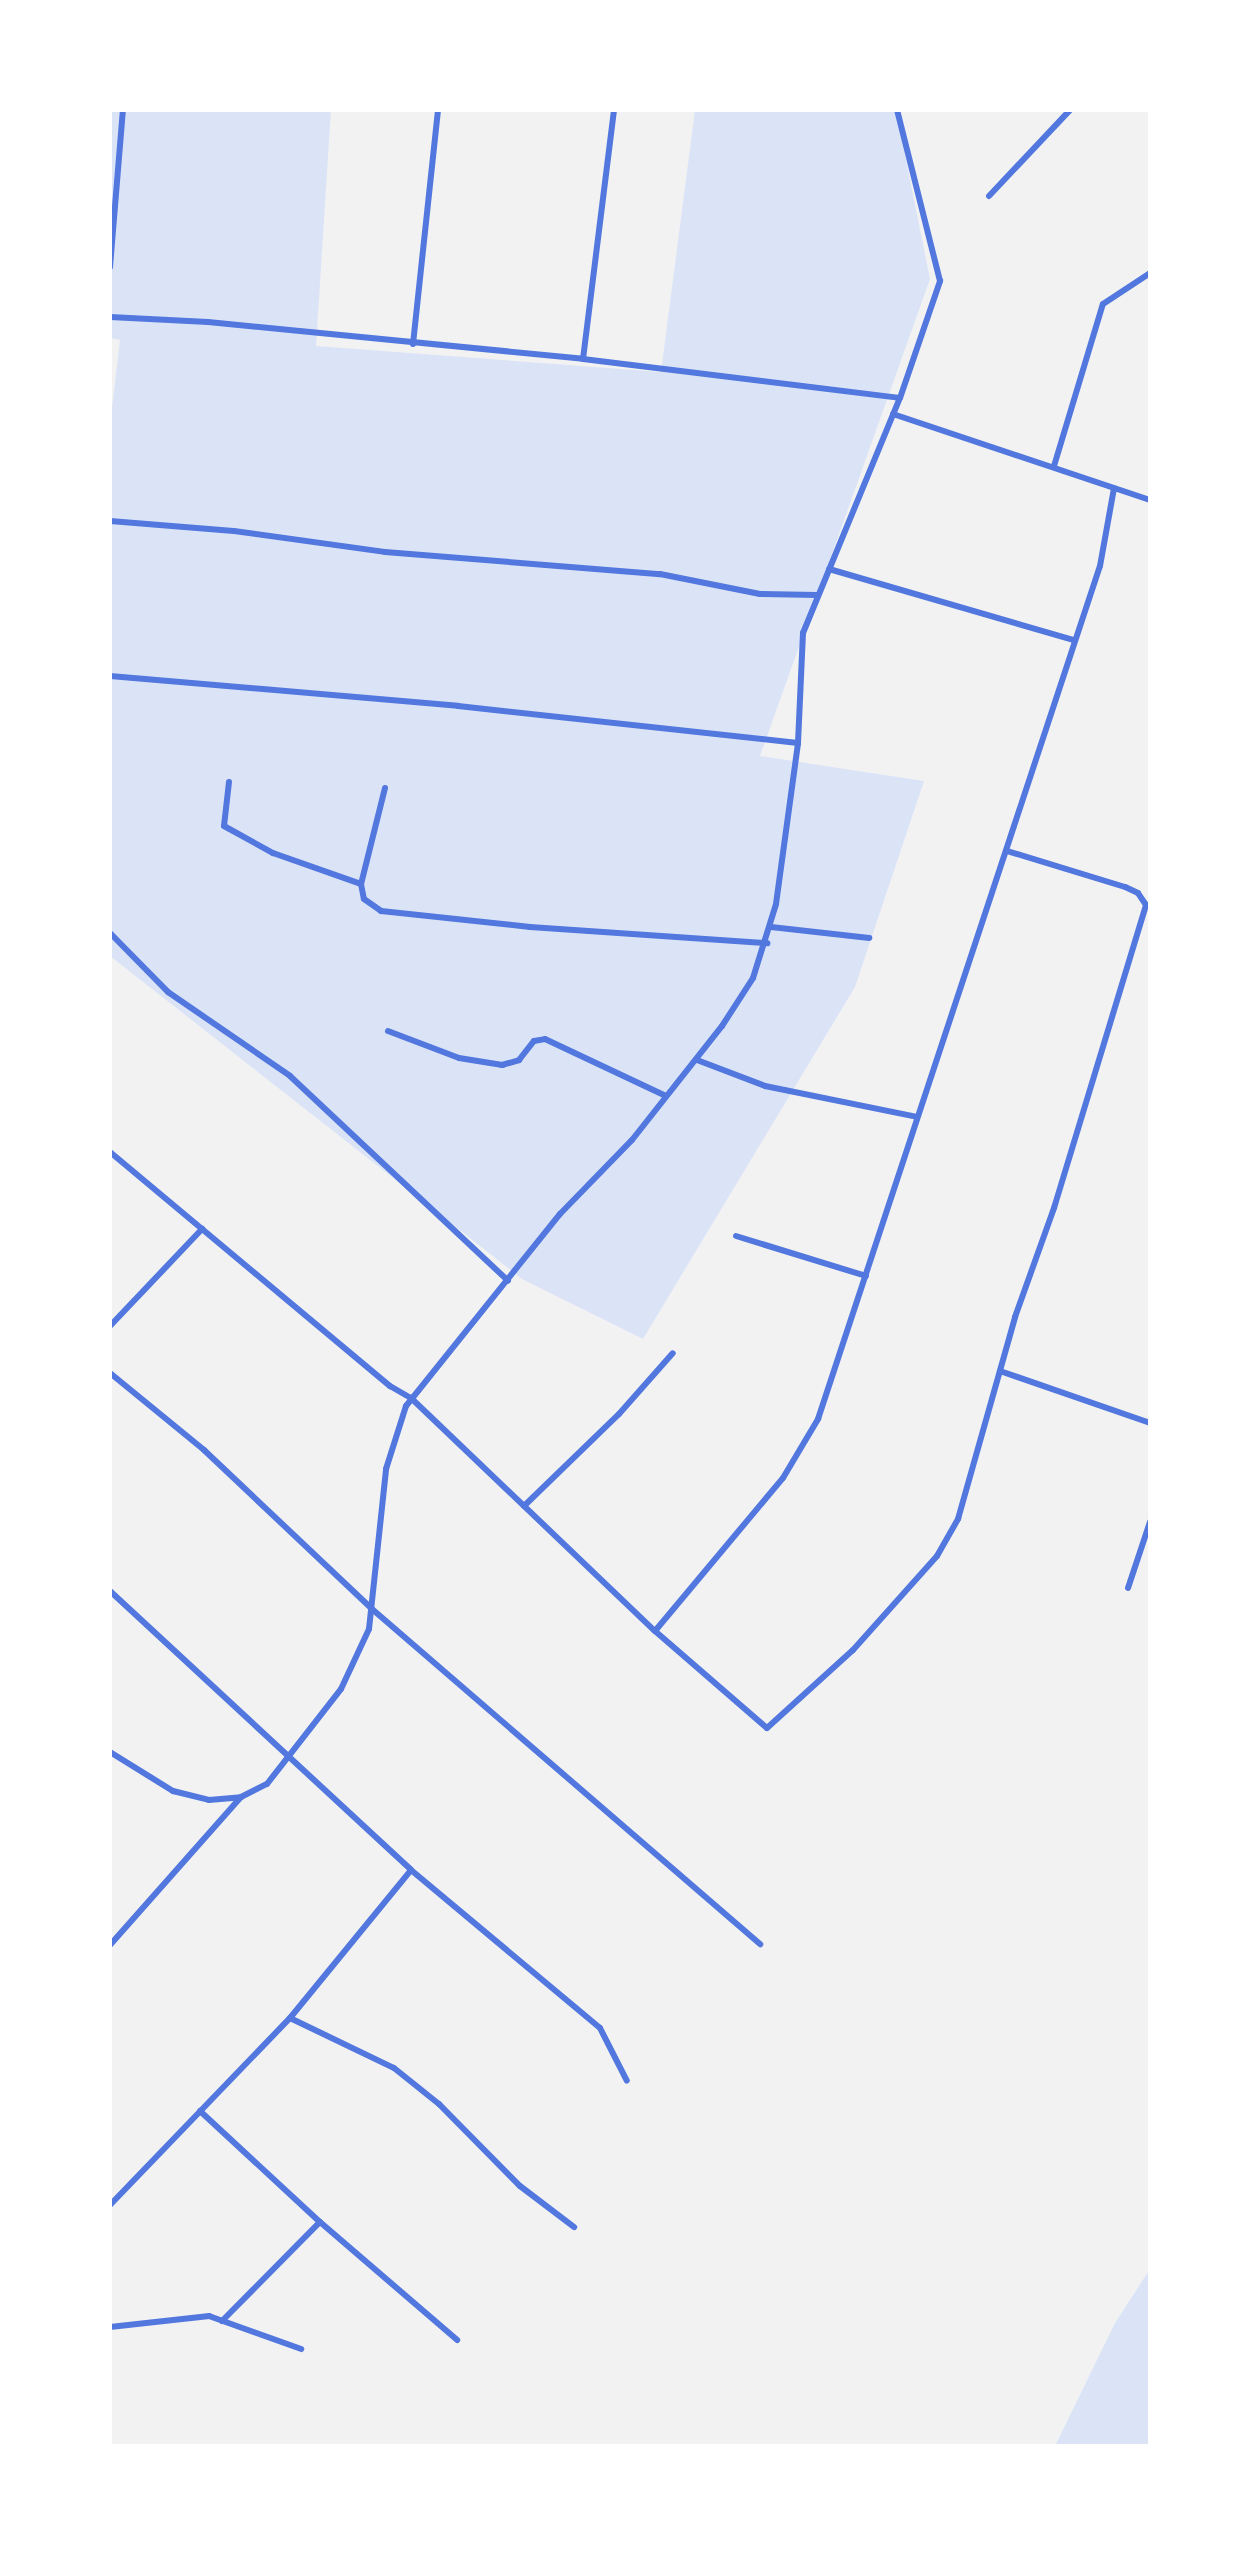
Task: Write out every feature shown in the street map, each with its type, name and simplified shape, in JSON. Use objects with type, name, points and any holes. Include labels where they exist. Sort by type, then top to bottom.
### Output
[{"type":"street","points":[[110,267],[122,110]]},
{"type":"street","points":[[413,344],[438,110]]},
{"type":"street","points":[[583,359],[614,110]]},
{"type":"street","points":[[110,1944],[241,1798],[266,1784],[341,1689],[359,1656],[372,1609],[386,1468],[411,1398],[560,1214],[632,1140],[664,1095],[697,1060],[753,978],[771,927],[798,743],[800,655],[817,595],[900,398],[940,274],[897,110]]},
{"type":"street","points":[[990,196],[1070,110]]},
{"type":"street","points":[[1054,466],[1103,304],[1150,272]]},
{"type":"street","points":[[110,317],[208,322],[583,359],[900,398]]},
{"type":"street","points":[[894,414],[1150,500]]},
{"type":"street","points":[[655,1631],[783,1478],[818,1418],[1100,566],[1114,488]]},
{"type":"street","points":[[110,521],[234,531],[385,552],[660,574],[760,594],[817,595]]},
{"type":"street","points":[[828,569],[1074,640]]},
{"type":"street","points":[[110,676],[798,743]]},
{"type":"street","points":[[229,782],[224,826],[273,853],[361,884]]},
{"type":"street","points":[[385,788],[361,884],[364,899],[381,910],[530,927],[767,942]]},
{"type":"street","points":[[1007,852],[1126,887],[1138,893],[1146,906]]},
{"type":"street","points":[[110,1152],[390,1386],[411,1398],[655,1631],[761,1726],[773,1726],[853,1650],[936,1556],[958,1519],[1000,1371],[1150,895]]},
{"type":"street","points":[[771,927],[869,938]]},
{"type":"street","points":[[110,933],[168,992],[210,1026],[254,1047],[290,1076],[508,1280]]},
{"type":"street","points":[[388,1031],[459,1058],[502,1065],[519,1060],[534,1041],[545,1039],[664,1095]]},
{"type":"street","points":[[697,1060],[766,1086],[917,1117]]},
{"type":"street","points":[[110,1326],[202,1229]]},
{"type":"street","points":[[736,1236],[866,1276]]},
{"type":"street","points":[[524,1506],[619,1414],[673,1353]]},
{"type":"street","points":[[1000,1371],[1150,1423]]},
{"type":"street","points":[[110,1372],[204,1450],[372,1609],[760,1944]]},
{"type":"street","points":[[1128,1588],[1150,1522]]},
{"type":"street","points":[[110,1591],[411,1870],[600,2028],[626,2081]]},
{"type":"street","points":[[110,1752],[173,1791],[209,1800],[241,1798]]},
{"type":"street","points":[[110,2205],[290,2018],[411,1870]]},
{"type":"street","points":[[290,2018],[394,2068],[439,2104],[520,2186],[574,2227]]},
{"type":"street","points":[[200,2110],[320,2222],[457,2340]]},
{"type":"street","points":[[222,2321],[320,2222]]},
{"type":"street","points":[[110,2327],[192,2316],[222,2321],[301,2349]]},
{"type":"shaded area","points":[[110,110],[331,110],[316,346],[661,372],[695,110],[896,110],[930,279],[760,756],[924,781],[855,987],[643,1339],[522,1279],[110,956],[110,425],[120,340],[110,338]]},
{"type":"shaded area","points":[[1150,2269],[1150,2446],[1055,2446],[1115,2323]]}]
